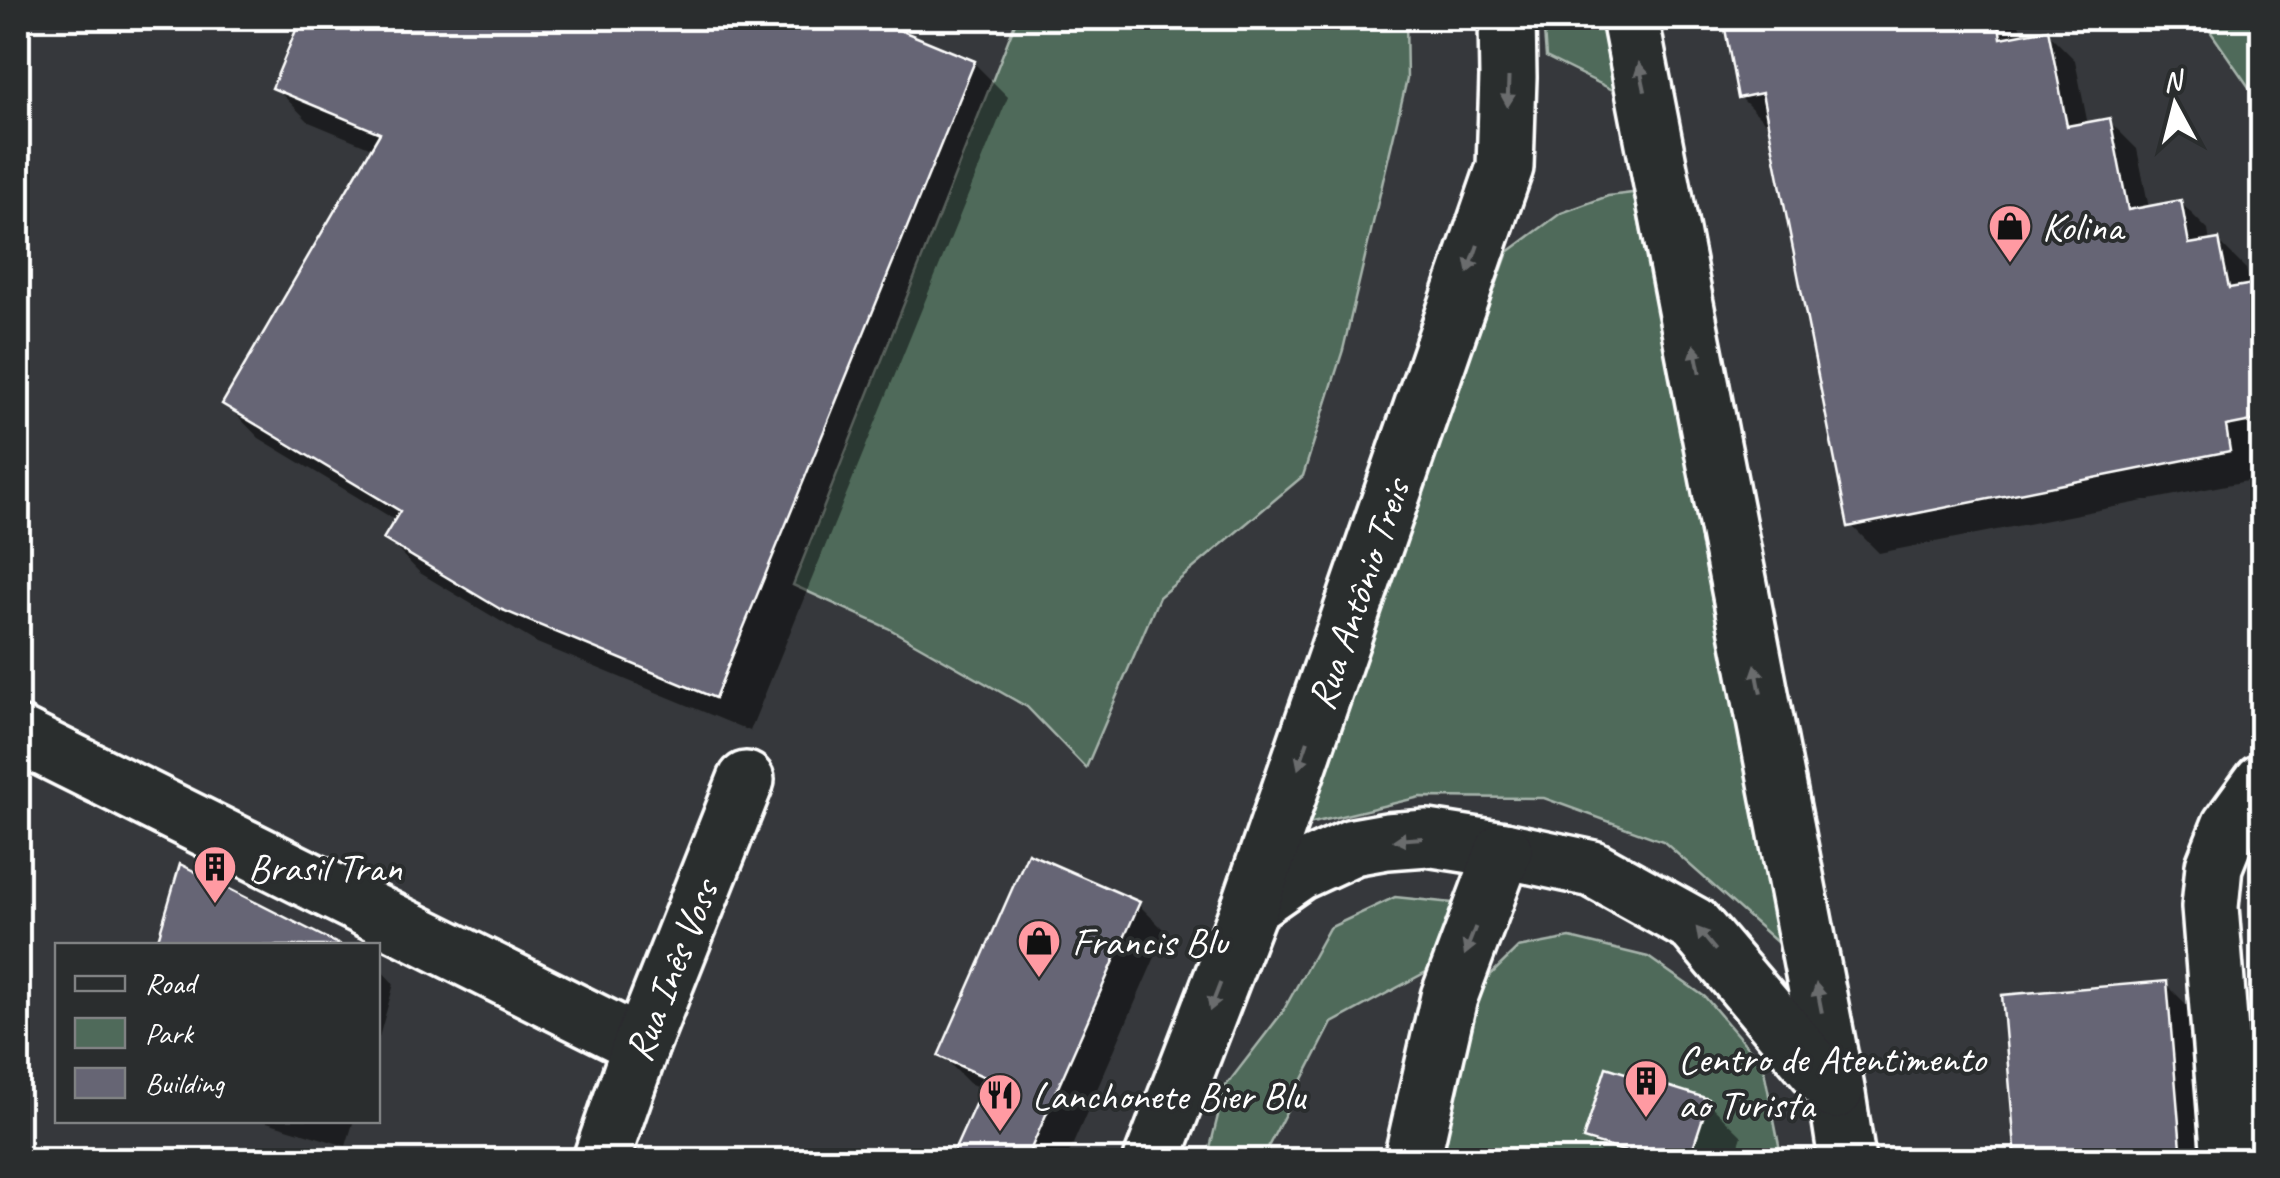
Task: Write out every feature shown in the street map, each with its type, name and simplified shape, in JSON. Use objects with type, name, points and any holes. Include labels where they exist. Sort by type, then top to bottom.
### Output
[{"type":"main road","name":"Rua Antônio Treis","points":[[1152,1160],[1250,906],[1505,167],[1507,18]]},
{"type":"main road","points":[[1630,18],[1847,1160]]},
{"type":"main road","points":[[22,748],[641,1045]]},
{"type":"main road","name":"Rua Inês Voss","points":[[602,1160],[641,1045],[746,780]]},
{"type":"main road","points":[[2230,1160],[2210,907],[2214,866],[2230,826],[2262,782]]},
{"type":"main road","points":[[1250,906],[1298,872],[1354,847],[1387,841],[1427,838],[1593,868],[1694,926],[1837,1094]]},
{"type":"main road","points":[[1412,1160],[1448,996],[1504,850]]},
{"type":"green space","points":[[1017,18],[1406,18],[1407,79],[1343,350],[1303,476],[1159,597],[1086,768],[1027,707],[888,628],[793,585]]},
{"type":"green space","points":[[1543,18],[1602,18],[1615,91],[1546,57]]},
{"type":"green space","points":[[2201,18],[2262,18],[2262,106]]},
{"type":"green space","points":[[1633,193],[1788,952],[1663,841],[1544,798],[1420,797],[1300,826],[1508,252],[1561,213],[1608,196]]},
{"type":"green space","points":[[1395,897],[1452,903],[1452,941],[1426,972],[1332,1023],[1269,1145],[1266,1160],[1207,1160],[1225,1087],[1282,1013],[1329,928]]},
{"type":"green space","points":[[1570,938],[1648,957],[1705,997],[1763,1065],[1782,1160],[1435,1160],[1471,994],[1518,948]]},
{"type":"building","points":[[301,18],[871,18],[975,61],[715,698],[500,609],[383,539],[400,511],[222,404],[380,133],[272,88]]},
{"type":"building","name":"Kolina","points":[[1723,18],[1998,18],[2001,38],[2048,29],[2067,126],[2110,118],[2128,210],[2181,200],[2189,244],[2219,239],[2229,288],[2253,284],[2262,333],[2262,341],[2253,343],[2262,386],[2262,419],[2226,426],[2230,451],[1848,527],[1762,93],[1738,98]]},
{"type":"building","name":"Francis Blu","points":[[1028,853],[1140,902],[1026,1160],[950,1160],[987,1078],[938,1056]]},
{"type":"building","name":"Brasil Tran","points":[[180,864],[336,943],[157,943]]},
{"type":"building","points":[[2167,981],[2182,1160],[2016,1160],[2002,995]]},
{"type":"building","name":"Centro de Atentimento ao Turista","points":[[1606,1067],[1709,1099],[1689,1160],[1653,1160],[1583,1139]]},
{"type":"place","name":"Kolina","points":[[2010,264]]},
{"type":"place","name":"Brasil Tran","points":[[215,905]]},
{"type":"place","name":"Francis Blu","points":[[1039,979]]},
{"type":"place","name":"Centro de Atentimento ao Turista","points":[[1646,1119]]},
{"type":"place","name":"Lanchonete Bier Blu","points":[[1000,1133]]}]
